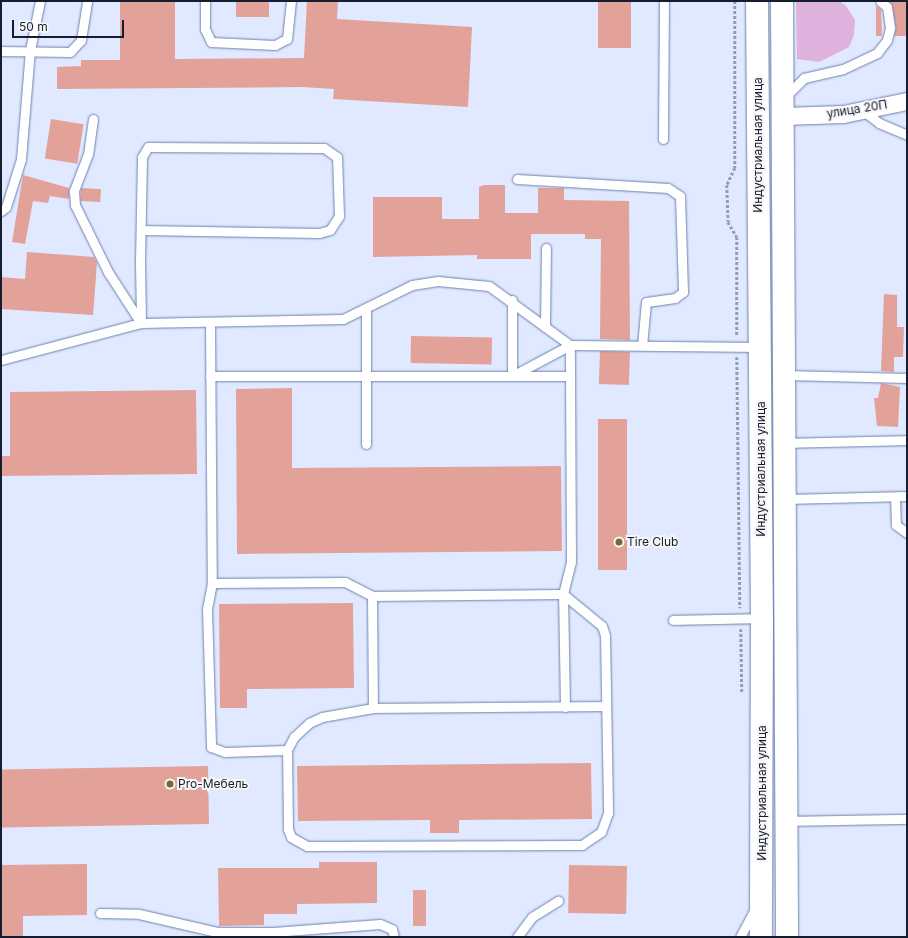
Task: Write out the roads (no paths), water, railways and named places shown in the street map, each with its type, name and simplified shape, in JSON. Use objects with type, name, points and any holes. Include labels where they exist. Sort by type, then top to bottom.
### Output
[{"type":"main road","name":"Индустриальная улица","points":[[757,1],[762,618],[761,937]]},
{"type":"main road","name":"Индустриальная улица","points":[[782,1],[786,499],[787,937]]},
{"type":"street","name":"улица 20П","points":[[783,110],[862,110],[907,101]]},
{"type":"lane","points":[[1,211],[6,207],[21,159],[30,50],[40,1]]},
{"type":"lane","points":[[1,51],[30,50],[62,53],[77,48],[87,1]]},
{"type":"lane","points":[[205,1],[207,37],[219,45],[282,44],[289,33],[292,1]]},
{"type":"lane","points":[[662,139],[664,1]]},
{"type":"lane","points":[[783,110],[790,88],[804,78],[843,69],[877,53],[887,40],[890,28],[886,7],[880,1]]},
{"type":"lane","points":[[862,110],[879,123],[907,135]]},
{"type":"lane","points":[[93,119],[88,154],[74,191],[75,205],[108,272],[141,323]]},
{"type":"lane","points":[[141,230],[319,233],[330,230],[339,216],[337,157],[324,148],[148,147],[142,157],[141,230],[141,323]]},
{"type":"lane","points":[[517,179],[668,188],[680,196],[682,292],[675,298],[646,302],[642,346]]},
{"type":"lane","points":[[545,326],[546,248]]},
{"type":"lane","points":[[1,360],[141,323],[326,322],[366,310],[412,285],[438,280],[476,282],[512,300],[570,345]]},
{"type":"lane","points":[[512,300],[512,376]]},
{"type":"lane","points":[[366,310],[366,444]]},
{"type":"lane","points":[[210,322],[212,583],[207,609],[209,741],[211,746],[225,752],[287,750]]},
{"type":"lane","points":[[512,376],[570,345],[760,347]]},
{"type":"lane","points":[[565,707],[563,594],[571,562],[570,345]]},
{"type":"lane","points":[[785,375],[907,378]]},
{"type":"lane","points":[[210,376],[570,376]]},
{"type":"lane","points":[[785,443],[907,440]]},
{"type":"lane","points":[[786,499],[907,496]]},
{"type":"lane","points":[[895,497],[896,525],[898,530],[907,533]]},
{"type":"lane","points":[[212,583],[345,582],[372,596],[563,594],[602,626],[606,706],[606,824],[593,840],[572,847],[298,843],[288,829],[287,750],[294,737],[309,723],[322,716],[373,708],[606,706]]},
{"type":"lane","points":[[372,596],[373,708]]},
{"type":"lane","points":[[673,620],[762,618]]},
{"type":"lane","points":[[787,821],[907,819]]},
{"type":"lane","points":[[740,937],[762,890]]},
{"type":"lane","points":[[517,937],[532,917],[558,901]]},
{"type":"lane","points":[[100,912],[139,914],[216,932],[273,932],[380,924],[392,929],[394,937]]},
{"type":"place","name":"Tire Club","points":[[619,542]]},
{"type":"place","name":"Pro-Мебель","points":[[170,784]]}]
